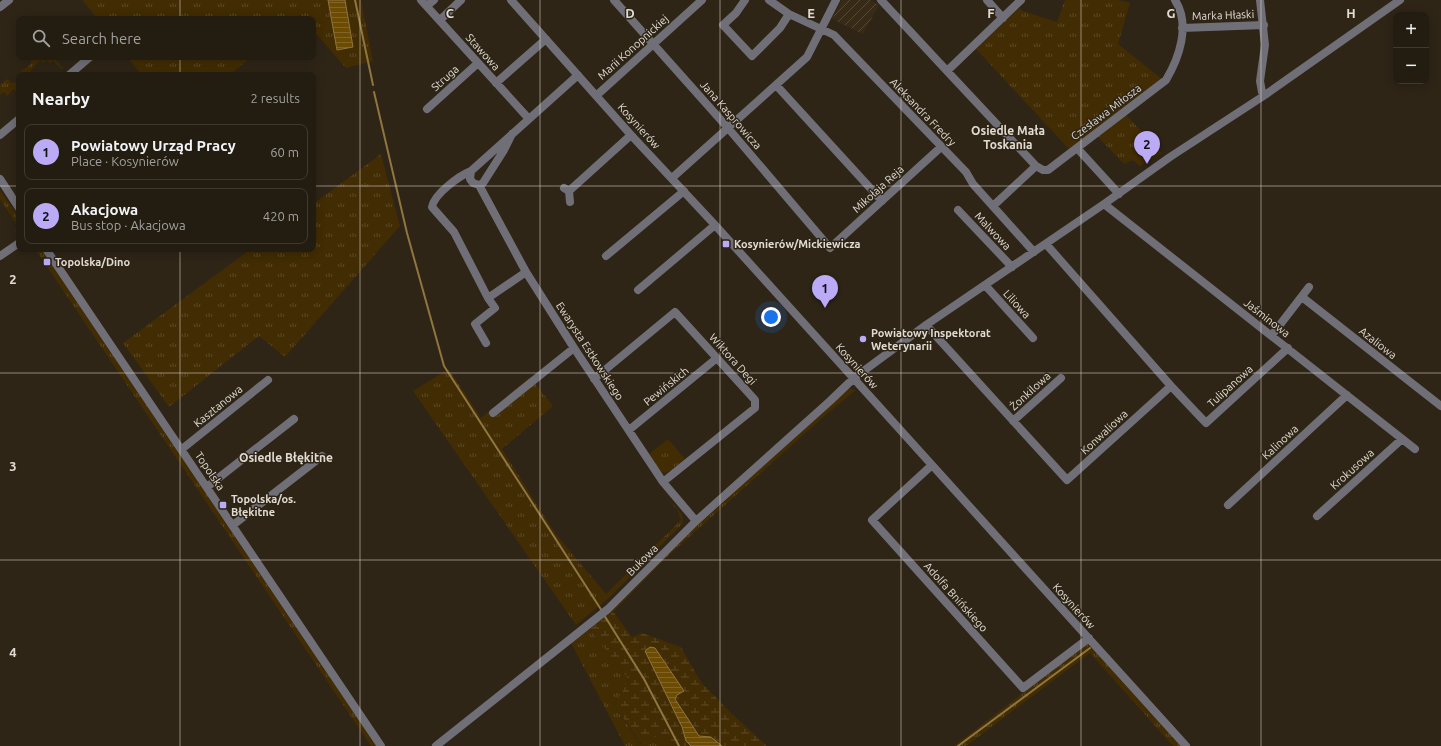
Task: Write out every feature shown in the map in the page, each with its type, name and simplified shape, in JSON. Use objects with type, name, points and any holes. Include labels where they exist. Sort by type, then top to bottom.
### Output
[{"type":"street","points":[[0,7],[9,0]]},
{"type":"street","name":"Stawowa","points":[[421,0],[529,119]]},
{"type":"street","points":[[427,6],[434,0]]},
{"type":"street","points":[[440,20],[461,0]]},
{"type":"street","name":"Jana Kasprowicza","points":[[614,0],[728,128],[830,248]]},
{"type":"street","name":"Marii Konopnickiej","points":[[597,95],[702,0]]},
{"type":"street","points":[[745,0],[736,13],[723,25],[752,56],[780,28],[789,14]]},
{"type":"street","name":"Aleksandra Fredry","points":[[769,0],[789,14],[834,35],[966,172],[972,184],[1034,252]]},
{"type":"street","points":[[672,178],[807,57],[836,0]]},
{"type":"street","points":[[881,0],[1036,166],[993,206]]},
{"type":"street","points":[[986,0],[1003,18]]},
{"type":"street","points":[[946,71],[1021,0]]},
{"type":"street","name":"Czesława Miłosza","points":[[1036,166],[1043,170],[1048,170],[1166,80],[1175,65],[1179,53],[1182,28],[1179,6],[1175,0]]},
{"type":"street","points":[[1260,0],[1264,25],[1265,45],[1260,81],[1262,92],[1265,95]]},
{"type":"street","name":"Bukowa","points":[[436,746],[599,616],[696,521],[854,378],[926,325],[1012,268],[1170,157],[1265,95],[1400,0]]},
{"type":"street","name":"Kosynierów","points":[[514,1],[631,135],[716,225],[1186,746]]},
{"type":"street","name":"Marka Hłaski","points":[[1182,28],[1264,25]]},
{"type":"street","points":[[496,83],[546,39]]},
{"type":"street","points":[[72,72],[86,60]]},
{"type":"street","name":"Struga","points":[[427,109],[478,63]]},
{"type":"street","points":[[486,343],[475,324],[495,308],[488,298],[454,232],[432,207],[433,200],[462,175],[471,171],[578,75]]},
{"type":"street","points":[[776,85],[882,201]]},
{"type":"street","points":[[0,135],[16,122]]},
{"type":"street","points":[[478,185],[490,174],[512,134]]},
{"type":"street","points":[[570,202],[566,189],[631,135]]},
{"type":"street","name":"Mikołaja Reja","points":[[830,248],[942,147]]},
{"type":"street","points":[[1077,148],[1119,194]]},
{"type":"street","name":"Ewarysta Estkowskiego","points":[[471,171],[470,179],[473,183],[478,185],[526,272],[574,348],[663,482],[696,521]]},
{"type":"street","points":[[0,179],[16,203]]},
{"type":"street","points":[[606,256],[684,191]]},
{"type":"street","name":"Jaśminowa","points":[[1104,204],[1415,449]]},
{"type":"street","name":"Malwowa","points":[[958,210],[1012,268]]},
{"type":"street","points":[[638,290],[716,225]]},
{"type":"street","points":[[1046,244],[1171,386]]},
{"type":"street","points":[[0,256],[16,245]]},
{"type":"street","name":"Topolska","points":[[48,252],[182,449],[380,746]]},
{"type":"street","points":[[488,298],[526,272]]},
{"type":"street","name":"Liliowa","points":[[985,285],[1032,338]]},
{"type":"street","points":[[1272,335],[1309,288]]},
{"type":"street","name":"Azaliowa","points":[[1302,297],[1441,406]]},
{"type":"street","name":"Wiktora Degi","points":[[594,379],[675,312],[755,400],[755,408],[663,482]]},
{"type":"street","name":"Konwaliowa","points":[[926,325],[1067,480],[1171,386]]},
{"type":"street","points":[[493,413],[574,348]]},
{"type":"street","name":"Tulipanowa","points":[[1171,386],[1206,423],[1288,348]]},
{"type":"street","name":"Pewińskich","points":[[629,430],[717,358]]},
{"type":"street","name":"Żonkilowa","points":[[1013,421],[1061,378]]},
{"type":"street","name":"Kasztanowa","points":[[182,449],[268,380]]},
{"type":"street","name":"Kalinowa","points":[[1228,504],[1347,395]]},
{"type":"street","points":[[207,487],[294,419]]},
{"type":"street","name":"Krokusowa","points":[[1317,516],[1402,439]]},
{"type":"street","points":[[233,525],[322,456]]},
{"type":"street","name":"Adolfa Bnińskiego","points":[[932,465],[872,520],[1023,688],[1088,638]]},
{"type":"shaded area","points":[[328,0],[345,0],[353,47],[337,50]]},
{"type":"shaded area","points":[[842,0],[870,0],[879,5],[863,34],[832,19]]},
{"type":"shaded area","points":[[650,647],[655,648],[684,691],[677,695],[675,699],[699,736],[711,737],[722,746],[691,746],[686,741],[682,727],[645,651]]},
{"type":"green space","points":[[82,0],[361,0],[373,61],[346,68],[316,33],[316,16],[95,16]]},
{"type":"green space","points":[[1065,0],[1119,0],[1130,3],[1118,44],[1162,79],[1069,149],[976,49],[1019,8],[1023,11],[1057,22]]},
{"type":"green space","points":[[32,60],[40,60],[30,72],[21,72],[29,66]]},
{"type":"green space","points":[[40,60],[47,60],[43,63]]},
{"type":"green space","points":[[47,60],[56,60],[63,68],[62,69],[53,61],[50,63]]},
{"type":"green space","points":[[130,60],[248,60],[234,72],[140,72]]},
{"type":"green space","points":[[7,79],[12,83],[16,82],[16,91],[14,89],[7,96],[4,92],[0,95],[0,85]]},
{"type":"green space","points":[[1126,115],[1162,153],[1140,166],[1133,160],[1124,164],[1097,136]]},
{"type":"green space","points":[[381,154],[400,226],[285,357],[259,336],[169,407],[123,343],[247,252],[316,252],[316,202]]},
{"type":"green space","points":[[0,190],[16,214],[16,223],[0,199]]},
{"type":"green space","points":[[37,252],[43,252],[377,746],[371,746]]},
{"type":"green space","points":[[449,369],[481,418],[530,377],[553,406],[502,449],[555,533],[606,594],[681,520],[678,511],[663,493],[682,514],[683,523],[610,597],[576,625],[413,391]]},
{"type":"green space","points":[[848,388],[856,390],[822,418],[668,556],[613,612],[612,610],[705,516],[706,518],[729,498],[728,496]]},
{"type":"green space","points":[[668,439],[685,459],[670,471],[665,473],[660,471],[649,454]]},
{"type":"green space","points":[[612,610],[632,637],[642,633],[681,647],[701,682],[728,710],[767,746],[722,746],[711,737],[699,736],[675,699],[677,695],[684,691],[662,659],[650,663],[666,693],[685,739],[691,746],[669,746],[660,734],[642,745],[614,705],[629,680],[590,629]]},
{"type":"green space","points":[[590,629],[629,680],[614,705],[641,745],[660,734],[669,746],[625,746],[571,643]]},
{"type":"green space","points":[[1089,642],[1183,746],[1173,746],[1090,653],[966,746],[954,746]]},
{"type":"waterway","points":[[355,0],[373,85]]},
{"type":"waterway","points":[[374,92],[407,233],[444,366],[602,611]]},
{"type":"waterway","points":[[604,615],[644,679],[679,746]]},
{"type":"waterway","points":[[958,746],[1090,648]]},
{"type":"place","name":"Akacjowa","points":[[1147,164]]},
{"type":"place","name":"Kosynierów/Mickiewicza","points":[[726,244]]},
{"type":"place","name":"Topolska/Dino","points":[[47,262]]},
{"type":"place","name":"Powiatowy Urząd Pracy","points":[[825,308]]},
{"type":"place","name":"Powiatowy Inspektorat Weterynarii","points":[[863,339]]},
{"type":"place","name":"Topolska/os. Błękitne","points":[[223,505]]},
{"type":"district","name":"Osiedle Mała Toskania","points":[[1008,138]]},
{"type":"district","name":"Osiedle Błękitne","points":[[286,458]]}]
